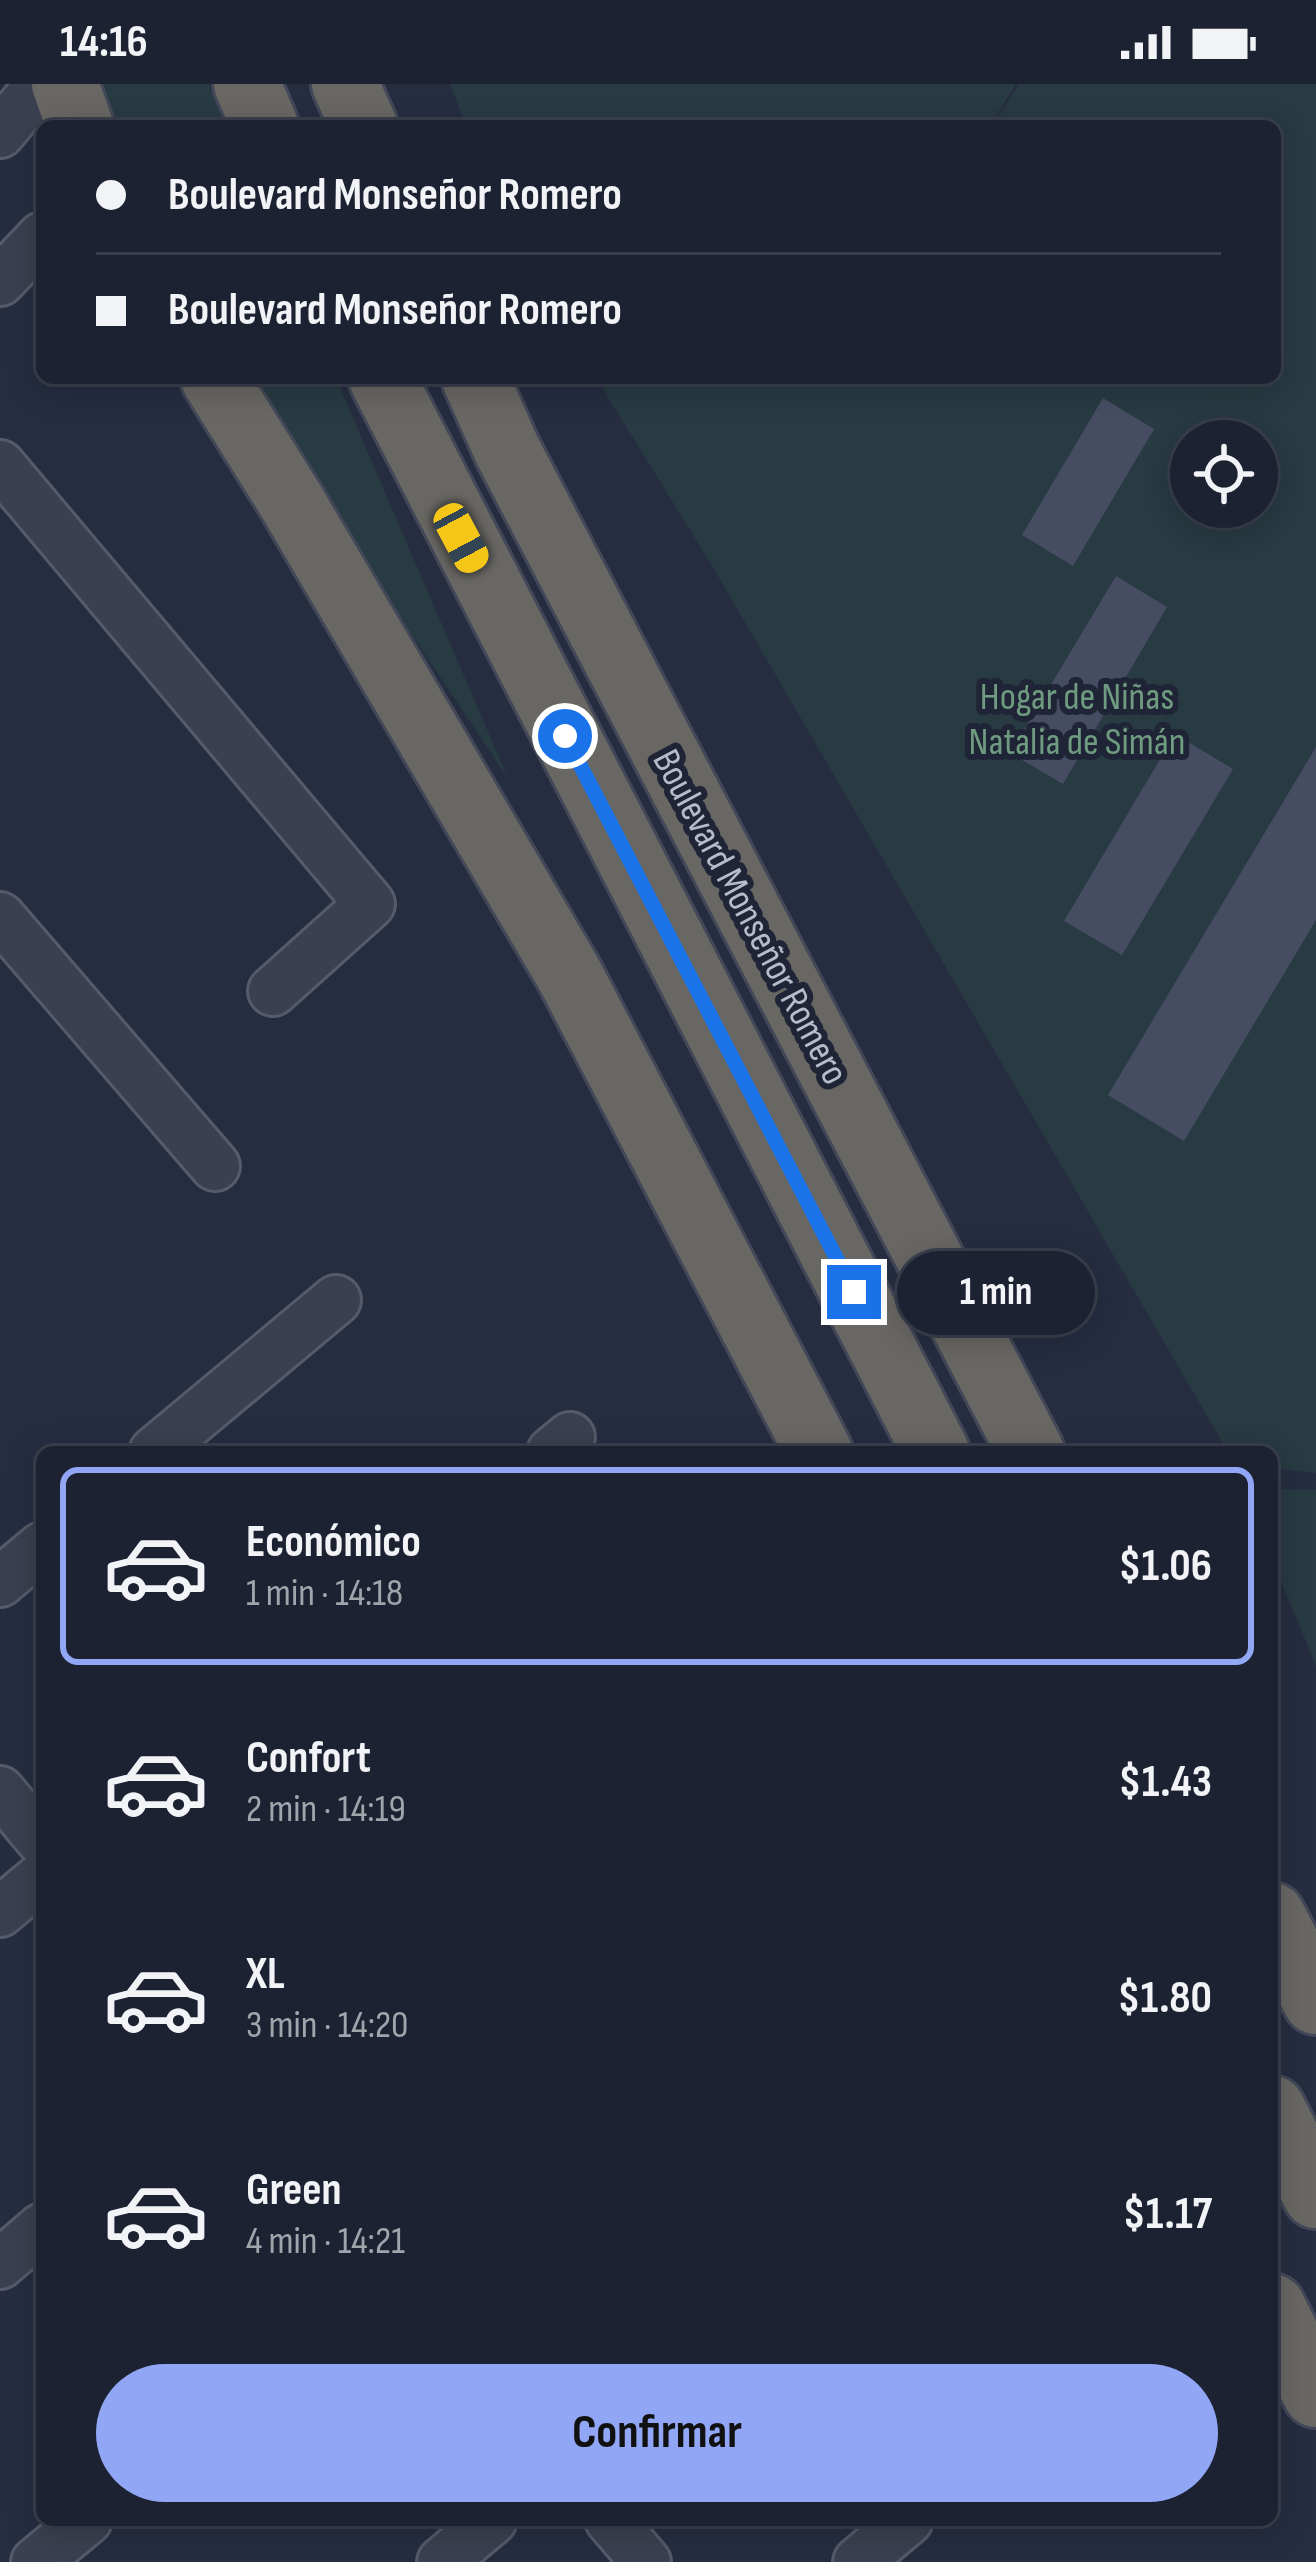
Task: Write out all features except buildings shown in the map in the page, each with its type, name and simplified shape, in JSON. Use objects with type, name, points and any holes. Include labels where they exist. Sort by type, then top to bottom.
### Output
[{"type":"highway","points":[[65,84],[78,120]]},
{"type":"highway","points":[[247,84],[262,120]]},
{"type":"highway","points":[[345,84],[361,120]]},
{"type":"highway","points":[[218,384],[570,976],[816,1446]]},
{"type":"highway","name":"Boulevard Monseñor Romero","points":[[385,384],[933,1446]]},
{"type":"highway","name":"Boulevard Monseñor Romero","points":[[478,384],[507,449],[1028,1446]]},
{"type":"highway","points":[[1278,1928],[1316,2001]]},
{"type":"highway","points":[[1278,2121],[1316,2195]]},
{"type":"highway","points":[[1278,2319],[1316,2394]]},
{"type":"street","points":[[0,133],[41,84]]},
{"type":"street","points":[[0,280],[36,243]]},
{"type":"street","points":[[0,465],[370,904],[273,991]]},
{"type":"street","points":[[0,917],[215,1166]]},
{"type":"street","points":[[161,1446],[336,1300]]},
{"type":"street","points":[[0,1582],[36,1551]]},
{"type":"street","points":[[0,1791],[36,1834]]},
{"type":"street","points":[[0,1912],[36,1882]]},
{"type":"street","points":[[0,2264],[36,2233]]},
{"type":"street","points":[[36,2562],[80,2526]]},
{"type":"street","points":[[442,2562],[485,2526]]},
{"type":"street","points":[[615,2526],[646,2562]]},
{"type":"street","points":[[858,2562],[901,2526]]},
{"type":"green space","points":[[101,84],[209,84],[224,120],[111,120]]},
{"type":"green space","points":[[450,84],[1016,84],[994,120],[464,120]]},
{"type":"green space","name":"Hogar de Niñas Natalia de Simán","points":[[1019,84],[1316,84],[1316,1473],[1278,1469],[1278,1446],[1225,1446],[711,564],[600,384],[1281,384],[1281,120],[996,120]]},
{"type":"green space","points":[[243,384],[339,384],[508,778]]},
{"type":"green space","points":[[1278,1489],[1316,1490],[1316,1666],[1278,1574]]},
{"type":"route","points":[[565,736],[854,1292]]}]
